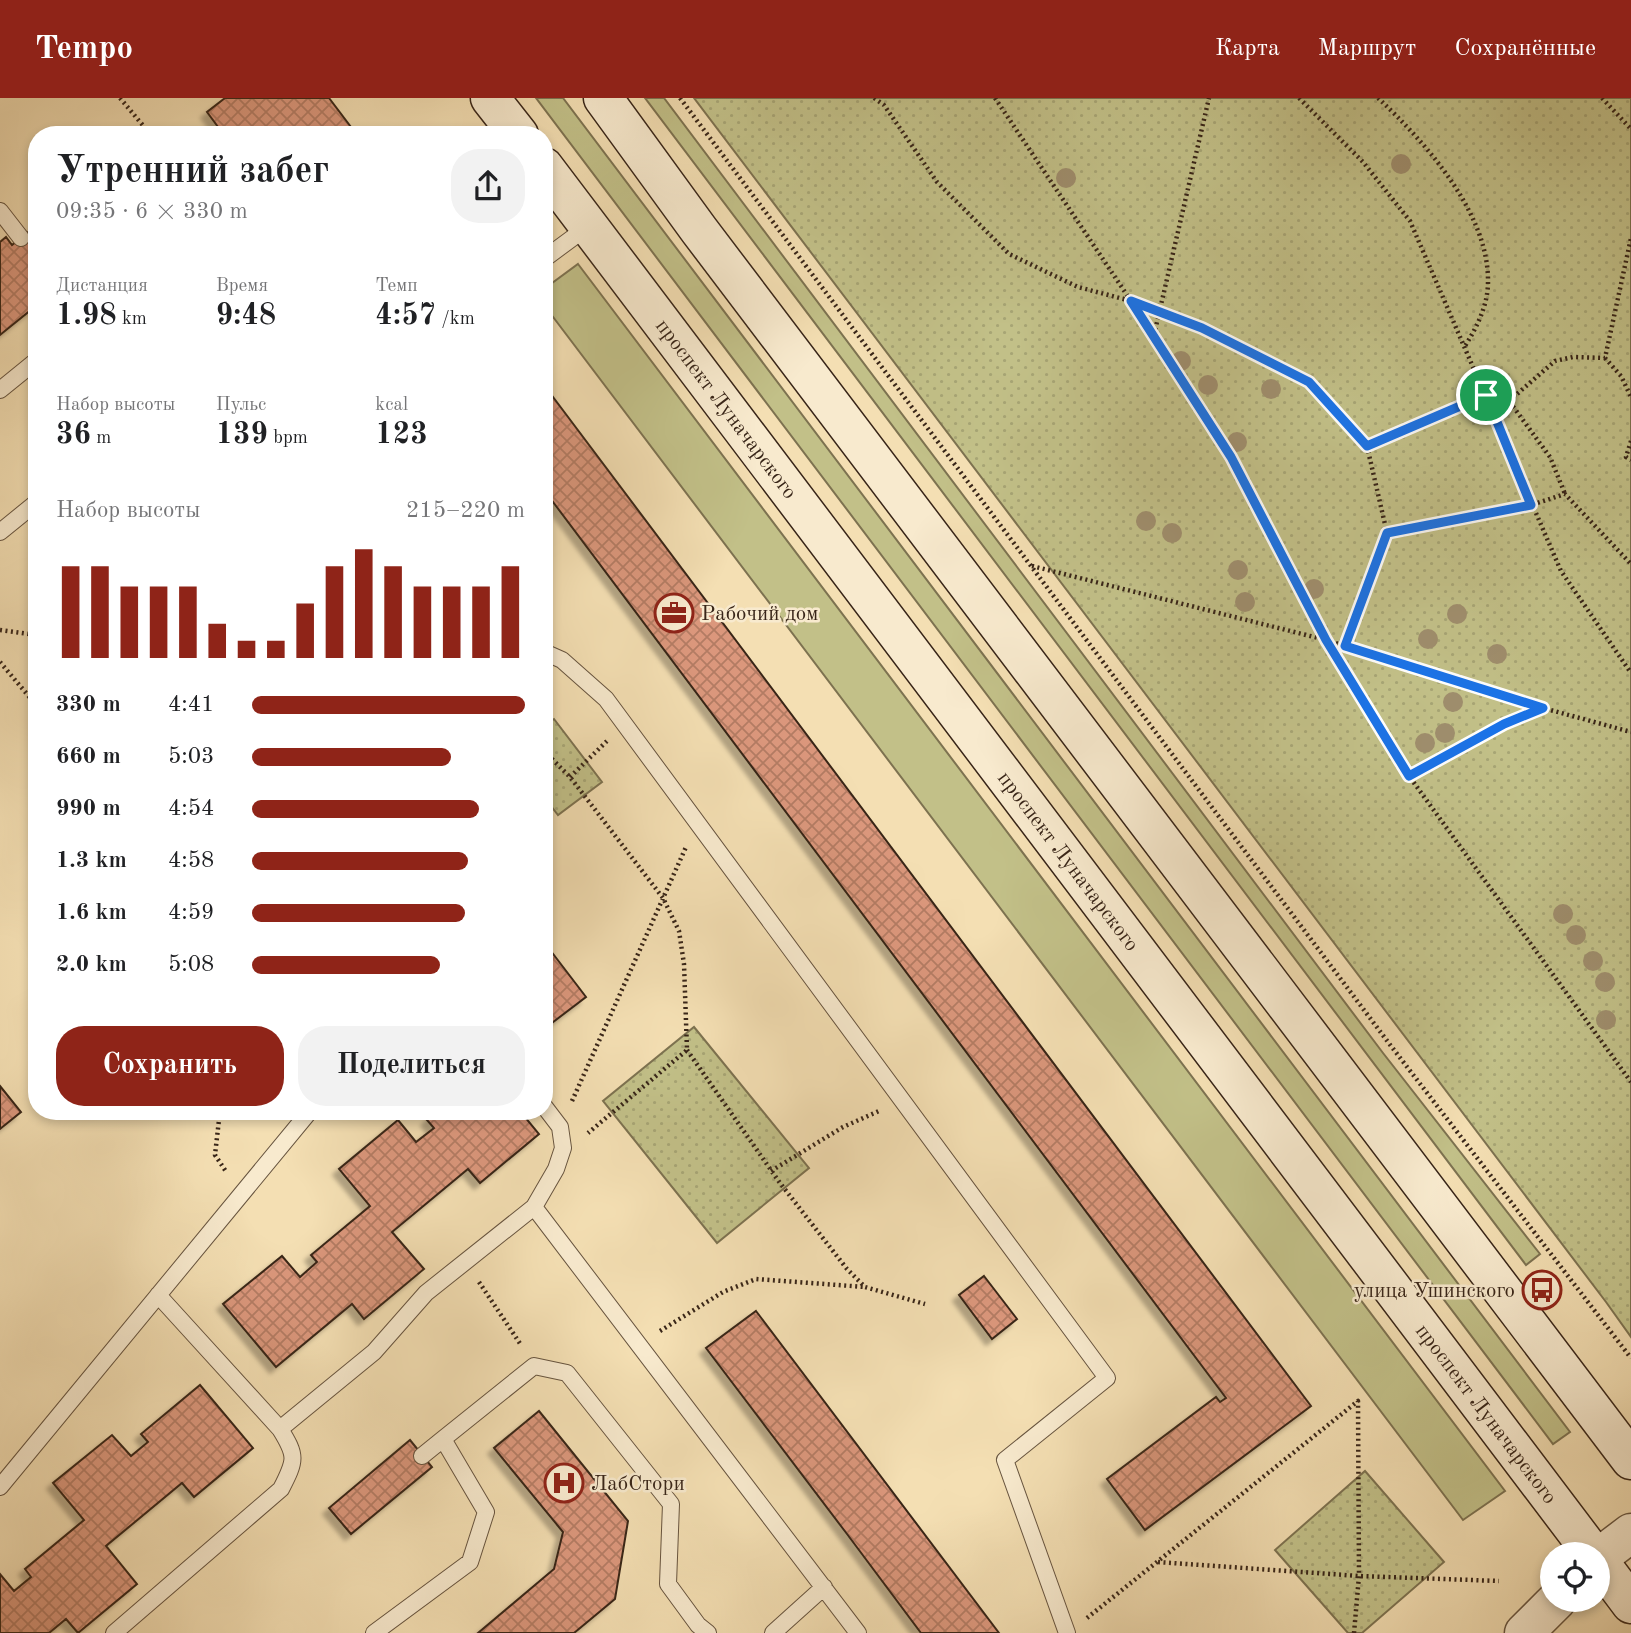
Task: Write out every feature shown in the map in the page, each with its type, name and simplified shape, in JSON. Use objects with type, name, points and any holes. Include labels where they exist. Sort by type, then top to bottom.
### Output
[{"type":"main road","points":[[490,98],[512,126]]},
{"type":"main road","points":[[603,98],[716,252],[1631,1460]]},
{"type":"main road","name":"проспект Луначарского","points":[[553,178],[1584,1542]]},
{"type":"main road","points":[[1610,1550],[1631,1533]]},
{"type":"main road","points":[[1610,1575],[1631,1604]]},
{"type":"main road","points":[[1524,1633],[1546,1612]]},
{"type":"lane","points":[[0,211],[21,238]]},
{"type":"lane","points":[[553,252],[590,225]]},
{"type":"lane","points":[[0,390],[28,367]]},
{"type":"lane","points":[[0,532],[28,509]]},
{"type":"lane","points":[[553,656],[562,660],[597,691],[625,724],[1107,1378],[1005,1460],[1073,1629]]},
{"type":"lane","points":[[280,1429],[374,1352],[426,1293],[534,1207],[556,1169],[563,1149],[560,1127],[553,1118]]},
{"type":"lane","points":[[0,1488],[303,1120]]},
{"type":"lane","points":[[534,1207],[858,1633]]},
{"type":"lane","points":[[114,1633],[281,1489],[291,1470],[293,1450],[280,1429],[158,1295]]},
{"type":"lane","points":[[422,1456],[534,1366],[567,1373],[671,1504],[668,1584],[698,1630]]},
{"type":"lane","points":[[374,1633],[470,1562],[486,1512],[443,1439]]},
{"type":"lane","points":[[773,1633],[824,1587]]},
{"type":"path","points":[[120,98],[143,126]]},
{"type":"path","points":[[680,98],[1391,1046],[1631,1358]]},
{"type":"path","points":[[874,98],[884,104],[937,182],[1009,254],[1078,287],[1160,310],[1309,382],[1367,446],[1387,533],[1339,662]]},
{"type":"path","points":[[995,98],[1131,301],[1231,457],[1326,640],[1409,776],[1631,1082]]},
{"type":"path","points":[[1153,336],[1209,98]]},
{"type":"path","points":[[1299,98],[1363,162],[1410,221],[1560,571],[1631,673]]},
{"type":"path","points":[[1378,98],[1415,133],[1463,197],[1482,243],[1488,282],[1480,321],[1465,346]]},
{"type":"path","points":[[1602,98],[1631,129]]},
{"type":"path","points":[[1605,358],[1631,238]]},
{"type":"path","points":[[1509,401],[1555,361],[1573,357],[1605,358],[1621,376],[1631,397]]},
{"type":"path","points":[[1621,376],[1631,377]]},
{"type":"path","points":[[1367,446],[1486,395],[1509,401],[1550,457],[1565,494],[1631,564]]},
{"type":"path","points":[[1631,441],[1626,457],[1631,460]]},
{"type":"path","points":[[1387,533],[1531,505],[1565,494]]},
{"type":"path","points":[[1031,566],[1326,640],[1543,708],[1631,732]]},
{"type":"path","points":[[0,630],[28,634]]},
{"type":"path","points":[[0,662],[28,695]]},
{"type":"path","points":[[1409,776],[1504,724],[1543,708]]},
{"type":"path","points":[[570,777],[625,724]]},
{"type":"path","points":[[553,760],[570,777],[663,898],[679,931],[684,964],[687,1050],[771,1171],[847,1269],[865,1287]]},
{"type":"path","points":[[560,1127],[697,822]]},
{"type":"path","points":[[563,1149],[583,1137],[687,1050]]},
{"type":"path","points":[[771,1171],[843,1127],[902,1101]]},
{"type":"path","points":[[219,1120],[215,1155],[241,1194]]},
{"type":"path","points":[[465,1261],[534,1366]]},
{"type":"path","points":[[639,1345],[723,1292],[756,1279],[865,1287],[925,1304]]},
{"type":"path","points":[[1073,1629],[1358,1401],[1359,1576],[1354,1633]]},
{"type":"path","points":[[1157,1562],[1359,1576],[1499,1581]]},
{"type":"shaded area","points":[[536,98],[563,98],[1570,1432],[1553,1444]]},
{"type":"shaded area","points":[[645,98],[664,98],[1383,1053],[1540,1254],[1526,1265]]},
{"type":"shaded area","points":[[694,98],[1631,98],[1631,1337],[1606,1302]]},
{"type":"shaded area","points":[[578,264],[1505,1491],[1463,1520],[553,317],[553,282]]},
{"type":"shaded area","points":[[553,720],[602,782],[558,815],[553,809]]},
{"type":"shaded area","points":[[694,1027],[809,1168],[717,1243],[603,1101]]},
{"type":"shaded area","points":[[1365,1471],[1444,1562],[1362,1633],[1348,1633],[1275,1550]]},
{"type":"building","points":[[225,98],[329,98],[350,126],[217,126],[207,112]]},
{"type":"building","points":[[28,232],[28,312],[0,335],[0,242],[6,237],[12,245]]},
{"type":"building","points":[[553,397],[1311,1406],[1145,1530],[1107,1479],[1216,1397],[1220,1402],[1226,1398],[553,502]]},
{"type":"building","points":[[553,954],[586,997],[553,1022]]},
{"type":"building","points":[[0,1086],[21,1112],[0,1129]]},
{"type":"building","points":[[398,1120],[416,1142],[434,1128],[427,1120],[527,1120],[539,1134],[480,1183],[468,1169],[392,1232],[424,1269],[364,1319],[352,1304],[276,1367],[223,1304],[282,1256],[300,1277],[317,1262],[311,1255],[370,1206],[339,1169]]},
{"type":"building","points":[[984,1276],[1017,1319],[992,1339],[959,1295]]},
{"type":"building","points":[[756,1311],[999,1633],[921,1633],[706,1348]]},
{"type":"building","points":[[200,1385],[253,1448],[194,1497],[182,1483],[106,1546],[137,1584],[78,1633],[66,1619],[49,1633],[0,1633],[0,1574],[14,1591],[31,1577],[25,1569],[84,1520],[53,1483],[112,1435],[131,1456],[148,1442],[141,1434]]},
{"type":"building","points":[[539,1411],[628,1521],[615,1599],[574,1633],[478,1633],[554,1569],[563,1532],[494,1448]]},
{"type":"building","points":[[410,1440],[432,1467],[351,1534],[329,1508]]},
{"type":"place","name":"Рабочий дом","points":[[674,613]]},
{"type":"place","name":"улица Ушинского","points":[[1542,1290]]},
{"type":"place","name":"ЛабСтори","points":[[564,1483]]},
{"type":"route","points":[[1131,301],[1202,328],[1309,382],[1367,446],[1486,395],[1531,505],[1387,533],[1345,646],[1543,708],[1504,724],[1409,776],[1326,640],[1231,457],[1131,301]]}]
